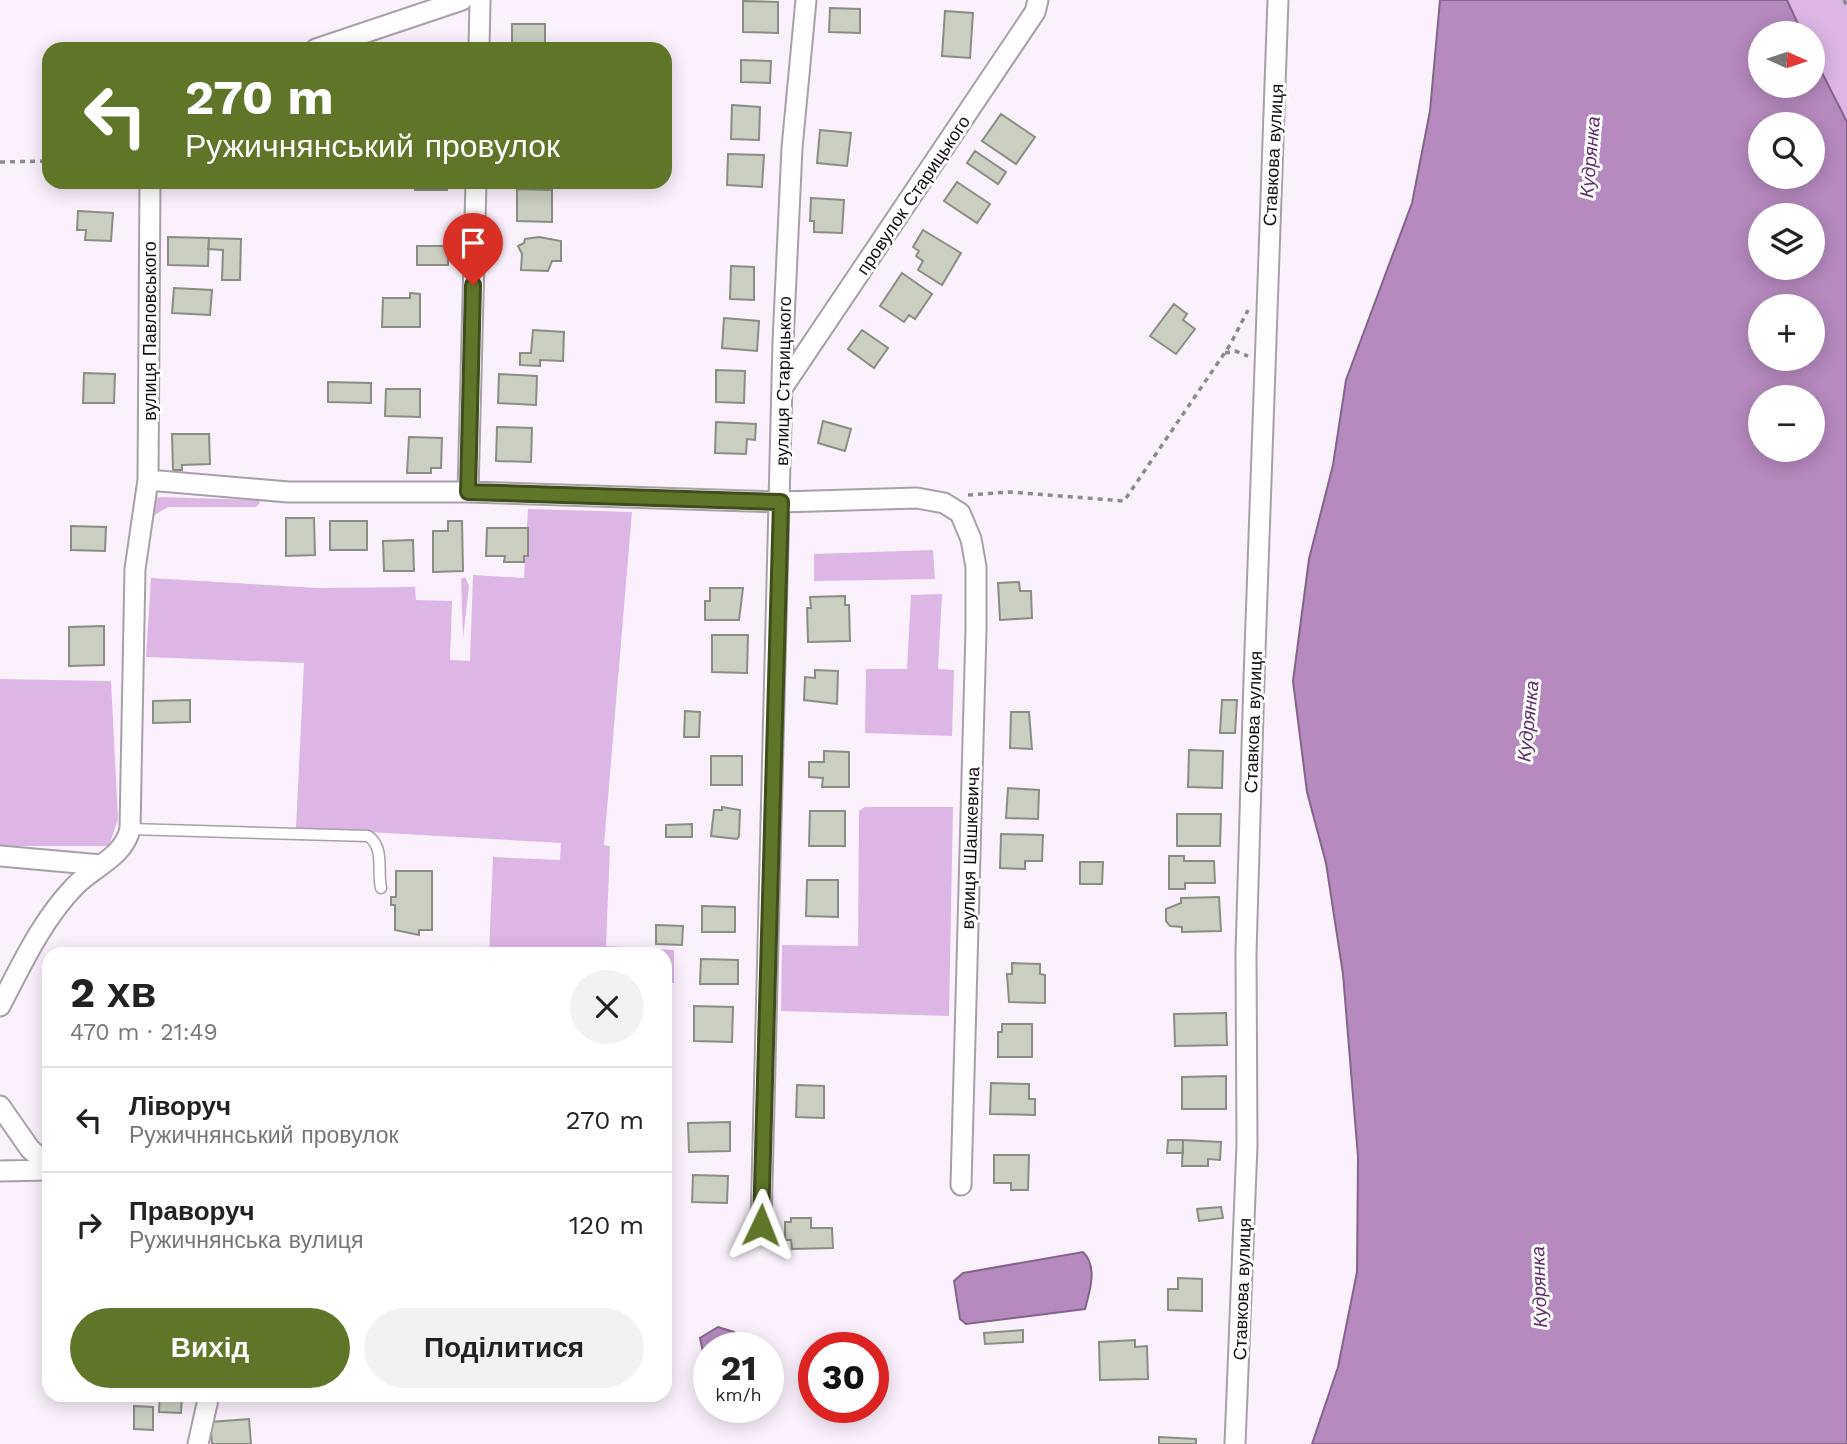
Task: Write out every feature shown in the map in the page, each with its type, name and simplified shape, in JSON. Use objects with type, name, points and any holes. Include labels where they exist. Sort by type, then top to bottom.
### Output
[{"type":"street","points":[[337,42],[462,0]]},
{"type":"street","points":[[479,42],[480,0]]},
{"type":"street","name":"вулиця Старицького","points":[[761,1225],[783,342],[792,148],[806,0]]},
{"type":"street","name":"провулок Старицького","points":[[782,387],[978,100],[1035,12],[1038,0]]},
{"type":"street","name":"Ставкова вулиця","points":[[1235,1444],[1247,1158],[1246,953],[1278,0]]},
{"type":"street","name":"вулиця Павловського","points":[[130,829],[135,569],[148,480],[150,189]]},
{"type":"street","points":[[468,492],[476,189]]},
{"type":"street","points":[[783,342],[798,349],[810,346]]},
{"type":"street","points":[[148,480],[288,492],[468,492],[781,502],[917,498],[958,504]]},
{"type":"street","name":"вулиця Шашкевича","points":[[958,504],[971,539],[976,567],[961,1185]]},
{"type":"street","points":[[0,1006],[48,916],[74,887],[119,851],[128,840],[130,829]]},
{"type":"street","points":[[0,856],[101,865]]},
{"type":"street","points":[[0,1106],[30,1149],[42,1161]]},
{"type":"street","points":[[0,1171],[42,1168]]},
{"type":"street","points":[[198,1444],[207,1402]]},
{"type":"lane","points":[[130,829],[368,836],[374,839],[377,850],[381,888]]},
{"type":"path","points":[[1844,0],[1847,6]]},
{"type":"path","points":[[0,162],[42,162]]},
{"type":"path","points":[[958,504],[1010,492],[1124,500],[1223,353],[1253,301]]},
{"type":"path","points":[[1223,353],[1246,354],[1265,366]]},
{"type":"shaded area","points":[[1787,0],[1847,0],[1847,122],[1825,79],[1825,21],[1797,21]]},
{"type":"shaded area","points":[[154,498],[258,500],[260,503],[256,507],[168,507],[153,516],[148,514]]},
{"type":"shaded area","points":[[528,509],[632,512],[604,845],[610,846],[606,946],[623,947],[489,947],[493,857],[560,860],[561,843],[296,828],[304,663],[146,657],[151,578],[318,588],[415,587],[416,600],[452,601],[450,660],[470,661],[473,575],[524,578]]},
{"type":"shaded area","points":[[933,550],[935,579],[814,581],[814,554]]},
{"type":"shaded area","points":[[465,577],[469,586],[463,638],[461,579]]},
{"type":"shaded area","points":[[942,594],[938,669],[954,670],[952,736],[865,733],[866,669],[907,669],[911,595]]},
{"type":"shaded area","points":[[0,679],[111,681],[118,819],[109,846],[0,846]]},
{"type":"shaded area","points":[[865,807],[953,807],[949,1016],[781,1011],[782,945],[858,946],[859,811]]},
{"type":"shaded area","points":[[672,950],[674,950],[672,983]]},
{"type":"water","name":"Кудрянка","points":[[1440,0],[1787,0],[1797,21],[1748,21],[1748,98],[1825,98],[1825,79],[1847,122],[1847,1444],[1312,1444],[1338,1367],[1357,1272],[1358,1157],[1343,974],[1326,863],[1307,792],[1293,681],[1309,559],[1333,465],[1346,380],[1412,203],[1430,111]]},
{"type":"water","points":[[1083,1252],[1092,1272],[1085,1309],[966,1324],[960,1319],[954,1281],[963,1273]]},
{"type":"water","points":[[718,1327],[734,1332],[710,1332]]},
{"type":"building","points":[[743,1],[778,2],[778,33],[743,32]]},
{"type":"building","points":[[830,8],[860,9],[860,33],[829,32]]},
{"type":"building","points":[[945,11],[973,13],[970,58],[942,56]]},
{"type":"building","points":[[512,24],[545,24],[545,42],[512,42]]},
{"type":"building","points":[[741,60],[771,61],[770,83],[741,82]]},
{"type":"building","points":[[732,105],[760,107],[759,140],[731,139]]},
{"type":"building","points":[[1001,114],[1035,137],[1016,164],[982,141]]},
{"type":"building","points":[[820,130],[851,133],[847,166],[817,163]]},
{"type":"building","points":[[975,151],[1006,172],[998,184],[967,163]]},
{"type":"building","points":[[728,154],[764,155],[762,187],[727,185]]},
{"type":"building","points":[[957,182],[990,204],[977,223],[944,201]]},
{"type":"building","points":[[415,189],[447,189],[447,190]]},
{"type":"building","points":[[517,189],[552,190],[552,222],[517,221]]},
{"type":"building","points":[[811,198],[844,200],[842,233],[814,232],[814,221],[810,221]]},
{"type":"building","points":[[78,211],[113,213],[111,241],[85,240],[86,230],[77,230]]},
{"type":"building","points":[[923,230],[961,253],[942,285],[918,270],[923,261],[916,256],[919,251],[913,247]]},
{"type":"building","points":[[168,237],[209,238],[208,266],[168,265]]},
{"type":"building","points":[[539,237],[561,241],[561,261],[552,261],[548,271],[521,270],[522,254],[518,246],[524,243],[525,239]]},
{"type":"building","points":[[209,238],[241,239],[240,280],[222,280],[223,250],[208,249]]},
{"type":"building","points":[[417,246],[448,246],[448,265],[417,265]]},
{"type":"building","points":[[731,266],[754,267],[754,300],[730,299]]},
{"type":"building","points":[[902,273],[932,294],[915,319],[909,315],[904,322],[880,306]]},
{"type":"building","points":[[174,288],[212,290],[210,315],[172,313]]},
{"type":"building","points":[[410,293],[420,294],[420,327],[382,327],[383,298],[410,298]]},
{"type":"building","points":[[1174,304],[1187,314],[1183,320],[1195,329],[1176,354],[1150,336]]},
{"type":"building","points":[[724,318],[759,321],[757,351],[722,348]]},
{"type":"building","points":[[533,330],[564,332],[563,361],[540,360],[540,366],[520,365],[520,353],[531,353]]},
{"type":"building","points":[[862,330],[888,348],[874,368],[848,349]]},
{"type":"building","points":[[716,370],[745,371],[744,403],[716,402]]},
{"type":"building","points":[[84,373],[115,374],[114,403],[83,403]]},
{"type":"building","points":[[499,374],[537,376],[536,405],[498,403]]},
{"type":"building","points":[[328,382],[371,383],[371,403],[328,402]]},
{"type":"building","points":[[386,389],[420,389],[420,417],[385,416]]},
{"type":"building","points":[[823,421],[851,429],[845,451],[818,443]]},
{"type":"building","points":[[716,422],[756,424],[755,440],[747,439],[746,454],[715,453]]},
{"type":"building","points":[[497,427],[532,428],[531,462],[496,461]]},
{"type":"building","points":[[172,434],[209,434],[210,464],[182,465],[182,470],[173,470]]},
{"type":"building","points":[[409,437],[442,438],[441,468],[431,468],[431,473],[407,473]]},
{"type":"building","points":[[286,518],[314,518],[315,555],[286,556]]},
{"type":"building","points":[[330,521],[367,521],[367,550],[330,550]]},
{"type":"building","points":[[448,521],[462,521],[463,571],[433,572],[433,531],[448,531]]},
{"type":"building","points":[[71,526],[106,527],[105,551],[71,550]]},
{"type":"building","points":[[487,528],[528,528],[528,556],[524,556],[524,562],[504,562],[505,556],[486,556]]},
{"type":"building","points":[[413,540],[414,571],[384,571],[383,541]]},
{"type":"building","points":[[1019,582],[1020,591],[1031,591],[1032,618],[1000,620],[998,583]]},
{"type":"building","points":[[710,588],[743,588],[739,620],[705,620],[705,601],[710,601]]},
{"type":"building","points":[[845,596],[845,605],[849,605],[850,641],[808,642],[807,608],[811,608],[810,597]]},
{"type":"building","points":[[104,626],[104,665],[69,666],[69,627]]},
{"type":"building","points":[[712,635],[748,635],[747,673],[712,672]]},
{"type":"building","points":[[815,670],[838,671],[837,704],[804,700],[805,677],[815,678]]},
{"type":"building","points":[[190,700],[190,722],[153,723],[153,701]]},
{"type":"building","points":[[1222,700],[1237,700],[1235,733],[1220,733]]},
{"type":"building","points":[[685,711],[700,712],[699,737],[684,737]]},
{"type":"building","points":[[1011,712],[1029,712],[1032,749],[1010,748]]},
{"type":"building","points":[[1189,750],[1223,751],[1222,788],[1188,787]]},
{"type":"building","points":[[824,751],[849,752],[849,787],[822,787],[823,778],[809,777],[809,762],[824,762]]},
{"type":"building","points":[[711,756],[742,756],[742,785],[711,785]]},
{"type":"building","points":[[1008,788],[1039,790],[1038,819],[1006,818]]},
{"type":"building","points":[[722,807],[740,810],[737,839],[711,836],[714,810],[722,810]]},
{"type":"building","points":[[810,811],[845,811],[845,846],[809,846]]},
{"type":"building","points":[[1177,814],[1221,814],[1220,846],[1177,846]]},
{"type":"building","points":[[692,824],[692,837],[666,837],[666,825]]},
{"type":"building","points":[[1001,834],[1043,835],[1042,861],[1025,861],[1025,869],[1000,868]]},
{"type":"building","points":[[1169,856],[1184,856],[1184,861],[1214,861],[1215,883],[1185,883],[1185,889],[1169,889]]},
{"type":"building","points":[[1080,862],[1103,862],[1102,884],[1080,884]]},
{"type":"building","points":[[396,871],[432,871],[432,930],[419,930],[419,935],[395,930],[395,905],[391,905],[391,897],[396,897]]},
{"type":"building","points":[[807,880],[838,880],[838,917],[806,916]]},
{"type":"building","points":[[1219,897],[1221,931],[1182,932],[1182,927],[1170,926],[1166,921],[1166,909],[1181,903],[1181,898]]},
{"type":"building","points":[[702,906],[735,907],[735,932],[702,932]]},
{"type":"building","points":[[656,925],[683,926],[682,945],[656,944]]},
{"type":"building","points":[[701,959],[738,960],[738,984],[700,984]]},
{"type":"building","points":[[1012,963],[1040,964],[1040,974],[1045,975],[1045,1003],[1009,1002],[1007,974],[1012,974]]},
{"type":"building","points":[[694,1006],[733,1007],[732,1042],[694,1041]]},
{"type":"building","points":[[1226,1013],[1227,1045],[1175,1046],[1174,1014]]},
{"type":"building","points":[[1002,1024],[1032,1024],[1032,1057],[998,1057],[998,1032],[1002,1032]]},
{"type":"building","points":[[1226,1076],[1226,1109],[1182,1109],[1182,1077]]},
{"type":"building","points":[[991,1083],[1029,1084],[1029,1099],[1035,1099],[1035,1115],[990,1114]]},
{"type":"building","points":[[797,1085],[824,1086],[824,1118],[796,1117]]},
{"type":"building","points":[[730,1122],[730,1151],[689,1152],[688,1123]]},
{"type":"building","points":[[1168,1140],[1183,1140],[1183,1153],[1167,1153]]},
{"type":"building","points":[[1183,1140],[1221,1142],[1220,1160],[1208,1159],[1208,1166],[1182,1166]]},
{"type":"building","points":[[994,1155],[1029,1155],[1028,1190],[1011,1190],[1011,1183],[994,1183]]},
{"type":"building","points":[[693,1175],[728,1176],[727,1203],[692,1202]]},
{"type":"building","points":[[1221,1207],[1223,1218],[1199,1221],[1197,1209]]},
{"type":"building","points":[[791,1218],[811,1218],[811,1228],[832,1228],[833,1248],[792,1249],[791,1240],[785,1240],[785,1222],[791,1222]]},
{"type":"building","points":[[1178,1278],[1202,1279],[1202,1311],[1168,1310],[1168,1289],[1178,1289]]},
{"type":"building","points":[[1023,1330],[1023,1342],[985,1344],[984,1333]]},
{"type":"building","points":[[1135,1340],[1135,1347],[1147,1346],[1148,1379],[1100,1380],[1099,1342]]},
{"type":"building","points":[[160,1402],[182,1402],[181,1413],[159,1412]]},
{"type":"building","points":[[134,1406],[153,1407],[153,1430],[134,1429]]},
{"type":"building","points":[[249,1419],[251,1444],[212,1444],[210,1422]]},
{"type":"building","points":[[1159,1437],[1196,1439],[1196,1444],[1159,1444]]},
{"type":"route","points":[[473,285],[468,492],[781,502],[761,1225]]}]
